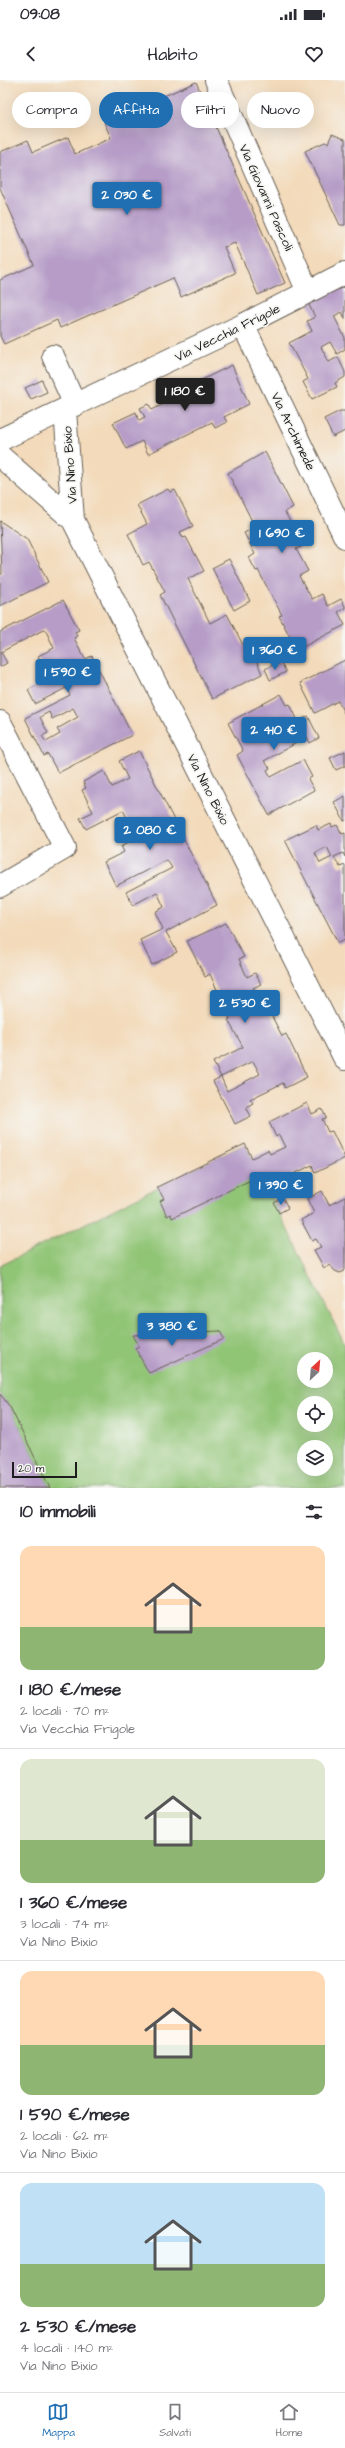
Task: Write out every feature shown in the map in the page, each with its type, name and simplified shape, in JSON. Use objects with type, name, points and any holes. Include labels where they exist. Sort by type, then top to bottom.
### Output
[{"type":"street","name":"Via Giovanni Pascoli","points":[[216,80],[308,292]]},
{"type":"street","name":"Via Vecchia Frigole","points":[[0,440],[243,325],[345,273]]},
{"type":"street","name":"Via Archimede","points":[[243,325],[345,537]]},
{"type":"street","name":"Via Nino Bixio","points":[[53,356],[70,407],[73,520]]},
{"type":"street","name":"Via Nino Bixio","points":[[0,456],[73,520],[345,1059]]},
{"type":"street","points":[[0,722],[66,848],[0,886]]},
{"type":"green space","points":[[245,1144],[345,1345],[345,1488],[50,1488],[10,1407],[0,1394],[0,1266]]},
{"type":"building","points":[[196,82],[200,92],[181,92],[181,128],[216,128],[285,283],[258,295],[235,243],[224,247],[235,273],[181,297],[173,278],[60,328],[57,320],[4,344],[0,336],[0,280],[34,265],[0,188],[0,152],[28,140],[33,152],[68,137],[75,154],[111,138],[107,128],[173,128],[173,92]]},
{"type":"building","points":[[332,134],[345,139],[345,225],[340,225],[305,151],[325,142],[328,143]]},
{"type":"building","points":[[345,284],[345,319],[342,312],[334,316],[345,338],[345,349],[337,354],[330,342],[321,347],[329,362],[338,357],[345,372],[345,377],[335,383],[337,387],[312,399],[303,382],[308,379],[289,343],[312,331],[307,321],[315,317],[308,303]]},
{"type":"building","points":[[232,365],[249,404],[224,417],[227,422],[215,428],[212,422],[148,454],[142,441],[126,449],[113,423],[136,412],[139,420],[145,417],[140,408],[149,404],[152,410],[167,402],[165,398]]},
{"type":"building","points":[[42,380],[47,392],[31,399],[25,388]]},
{"type":"building","points":[[340,411],[345,411],[345,431],[333,437],[324,419]]},
{"type":"building","points":[[265,452],[293,507],[285,512],[297,535],[295,536],[301,547],[296,549],[308,571],[299,576],[312,599],[322,594],[328,606],[341,599],[345,606],[345,608],[338,612],[345,625],[297,650],[279,616],[282,615],[258,570],[256,571],[249,558],[255,554],[244,533],[255,527],[228,473]]},
{"type":"building","points":[[168,489],[170,492],[175,490],[193,526],[180,532],[183,538],[186,537],[204,571],[188,579],[210,623],[227,614],[243,645],[249,642],[262,674],[212,699],[160,595],[165,592],[149,562],[143,565],[128,534],[147,524],[137,505]]},
{"type":"building","points":[[0,521],[27,539],[48,582],[0,606],[0,574],[2,574]]},
{"type":"building","points":[[229,559],[250,601],[234,610],[212,568]]},
{"type":"building","points":[[63,600],[79,630],[75,632],[77,636],[74,638],[85,659],[92,656],[132,735],[58,773],[48,754],[44,756],[25,718],[70,695],[66,688],[35,704],[28,690],[50,678],[38,656],[54,648],[45,629],[1,652],[7,663],[0,667],[0,632]],"holes":[[[73,708],[78,717],[57,729],[60,734],[46,742],[42,736],[48,733],[40,717],[49,712],[52,719]]]},
{"type":"building","points":[[345,660],[345,715],[338,701],[315,713],[300,683]]},
{"type":"building","points":[[280,661],[286,672],[270,680],[265,669]]},
{"type":"building","points":[[281,694],[287,705],[290,704],[298,721],[308,716],[319,738],[310,743],[307,737],[264,761],[270,768],[267,770],[271,777],[303,760],[312,777],[308,779],[314,790],[269,815],[237,755],[243,751],[228,723]]},
{"type":"building","points":[[139,751],[217,905],[166,932],[177,952],[152,965],[140,940],[163,929],[155,912],[164,907],[157,892],[133,905],[126,892],[172,868],[167,860],[116,886],[104,862],[124,852],[121,846],[153,830],[150,824],[134,832],[123,810],[86,829],[80,818],[93,812],[82,790],[86,788],[83,782],[104,771],[112,787],[128,779],[119,761]]},
{"type":"building","points":[[345,751],[345,766],[336,770],[330,758]]},
{"type":"building","points":[[345,796],[345,821],[344,821],[334,802]]},
{"type":"building","points":[[125,822],[131,834],[122,839],[116,826]]},
{"type":"building","points":[[331,824],[332,827],[337,825],[342,834],[345,833],[345,857],[343,853],[334,857],[340,867],[345,865],[345,940],[338,943],[285,840],[316,825],[318,830]],"holes":[[[327,847],[332,857],[320,863],[315,853]]]},
{"type":"building","points":[[226,923],[244,957],[239,959],[247,977],[255,973],[261,984],[253,988],[261,1003],[264,1001],[282,1036],[286,1034],[307,1077],[285,1088],[283,1083],[250,1099],[253,1103],[246,1107],[251,1116],[235,1124],[213,1081],[221,1077],[213,1062],[243,1047],[228,1020],[230,1019],[210,974],[205,977],[187,941]],"holes":[[[253,1061],[260,1074],[227,1091],[221,1077]]]},
{"type":"building","points":[[307,1103],[312,1114],[322,1109],[326,1118],[322,1119],[328,1132],[332,1131],[345,1158],[315,1173],[312,1165],[274,1184],[272,1180],[266,1183],[261,1175],[172,1218],[171,1214],[167,1216],[160,1201],[164,1199],[157,1187],[245,1144],[252,1158],[268,1150],[270,1154],[285,1147],[279,1135],[276,1137],[269,1122]]},
{"type":"building","points":[[322,1191],[329,1205],[345,1197],[345,1270],[340,1273],[335,1271],[330,1265],[324,1268],[314,1250],[321,1247],[316,1239],[312,1241],[301,1220],[314,1213],[307,1199]]},
{"type":"building","points":[[283,1198],[288,1208],[279,1213],[274,1203]]},
{"type":"building","points":[[220,1331],[224,1339],[149,1373],[135,1348],[139,1346],[133,1335]]},
{"type":"building","points":[[0,1394],[10,1407],[50,1488],[0,1488]]}]
